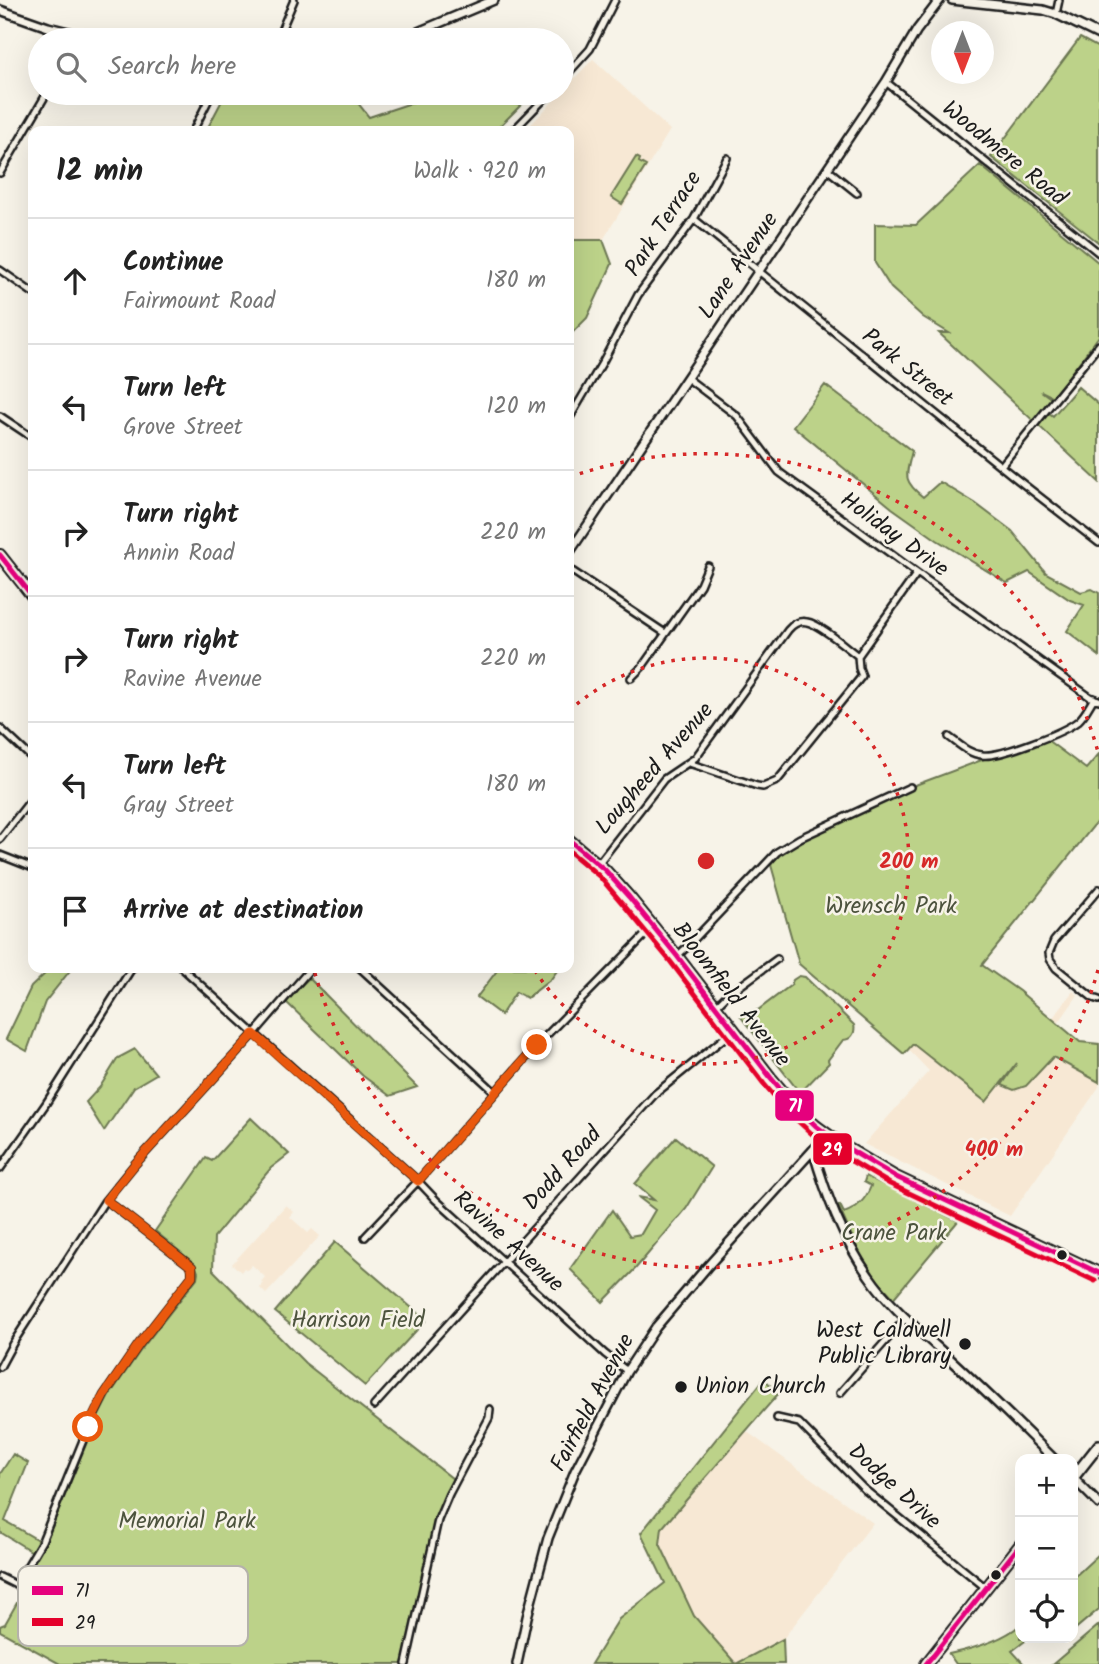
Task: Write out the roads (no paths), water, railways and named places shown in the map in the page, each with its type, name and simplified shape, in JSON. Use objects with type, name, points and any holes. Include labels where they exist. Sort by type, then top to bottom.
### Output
[{"type":"main road","points":[[0,555],[28,591]]},
{"type":"main road","name":"Bloomfield Avenue","points":[[574,844],[598,864],[629,897],[787,1098],[828,1135],[894,1176],[1099,1273]]},
{"type":"main road","points":[[1078,1472],[1099,1445]]},
{"type":"main road","points":[[932,1662],[1015,1551]]},
{"type":"street","points":[[282,28],[294,0]]},
{"type":"street","points":[[428,28],[494,0]]},
{"type":"street","points":[[574,67],[590,49],[615,0]]},
{"type":"street","name":"Lane Avenue","points":[[574,547],[886,82],[917,30],[940,0]]},
{"type":"street","points":[[953,0],[1043,10],[1099,35]]},
{"type":"street","points":[[1056,14],[1059,0]]},
{"type":"street","points":[[0,10],[49,28]]},
{"type":"street","name":"Woodmere Road","points":[[886,82],[1099,253]]},
{"type":"street","points":[[0,173],[40,105]]},
{"type":"street","points":[[196,126],[206,105]]},
{"type":"street","points":[[518,126],[538,105]]},
{"type":"street","name":"Park Terrace","points":[[574,411],[638,295],[694,219],[727,158]]},
{"type":"street","points":[[827,169],[857,193]]},
{"type":"street","name":"Park Street","points":[[694,219],[1099,543]]},
{"type":"street","points":[[0,270],[28,290]]},
{"type":"street","points":[[1001,466],[1099,345]]},
{"type":"street","name":"Holiday Drive","points":[[687,378],[737,416],[779,472],[1096,699]]},
{"type":"street","points":[[0,416],[28,435]]},
{"type":"street","points":[[631,678],[642,667],[700,585],[708,566]]},
{"type":"street","points":[[574,572],[665,633]]},
{"type":"street","points":[[688,763],[757,786],[763,787],[778,781],[862,676],[858,656],[917,573]]},
{"type":"street","name":"Lougheed Avenue","points":[[598,864],[664,779],[688,763],[701,750],[793,624],[811,623],[858,656]]},
{"type":"street","points":[[949,737],[973,753],[983,756],[999,754],[1069,727],[1083,716],[1096,699]]},
{"type":"street","points":[[0,728],[28,753]]},
{"type":"street","points":[[677,956],[777,852],[800,838],[910,787]]},
{"type":"street","points":[[0,839],[28,803]]},
{"type":"street","points":[[0,855],[28,866]]},
{"type":"street","points":[[1099,889],[1056,938],[1049,953],[1049,959],[1056,968],[1099,1000]]},
{"type":"street","points":[[365,1237],[418,1181],[537,1045],[653,927]]},
{"type":"street","points":[[716,1006],[777,959]]},
{"type":"street","points":[[0,1169],[45,1105],[129,973]]},
{"type":"street","name":"Ravine Avenue","points":[[187,973],[605,1354],[627,1371]]},
{"type":"street","points":[[0,1367],[106,1200],[135,1164],[307,973]]},
{"type":"street","points":[[365,973],[495,1092]]},
{"type":"street","name":"Dodd Road","points":[[374,1405],[655,1094],[734,1030]]},
{"type":"street","name":"Fairfield Avenue","points":[[517,1664],[548,1538],[575,1471],[627,1371],[656,1327],[828,1135]]},
{"type":"street","points":[[813,1150],[831,1205],[855,1254],[878,1289],[1049,1454]]},
{"type":"street","points":[[28,1566],[104,1395],[139,1344],[192,1276],[192,1267],[106,1200]]},
{"type":"street","points":[[840,1393],[906,1318]]},
{"type":"street","points":[[406,1664],[438,1520],[489,1418],[490,1409]]},
{"type":"street","name":"Dodge Drive","points":[[777,1418],[799,1423],[864,1489],[986,1588]]},
{"type":"street","points":[[1078,1483],[1099,1504]]},
{"type":"street","points":[[0,1577],[16,1586],[18,1583]]},
{"type":"place","name":"West Caldwell Public Library","points":[[965,1344]]},
{"type":"place","name":"Union Church","points":[[681,1387]]},
{"type":"park label","name":"Wrensch Park","points":[[891,907]]},
{"type":"park label","name":"Crane Park","points":[[894,1234]]},
{"type":"park label","name":"Harrison Field","points":[[358,1321]]},
{"type":"park label","name":"Memorial Park","points":[[187,1522]]}]
